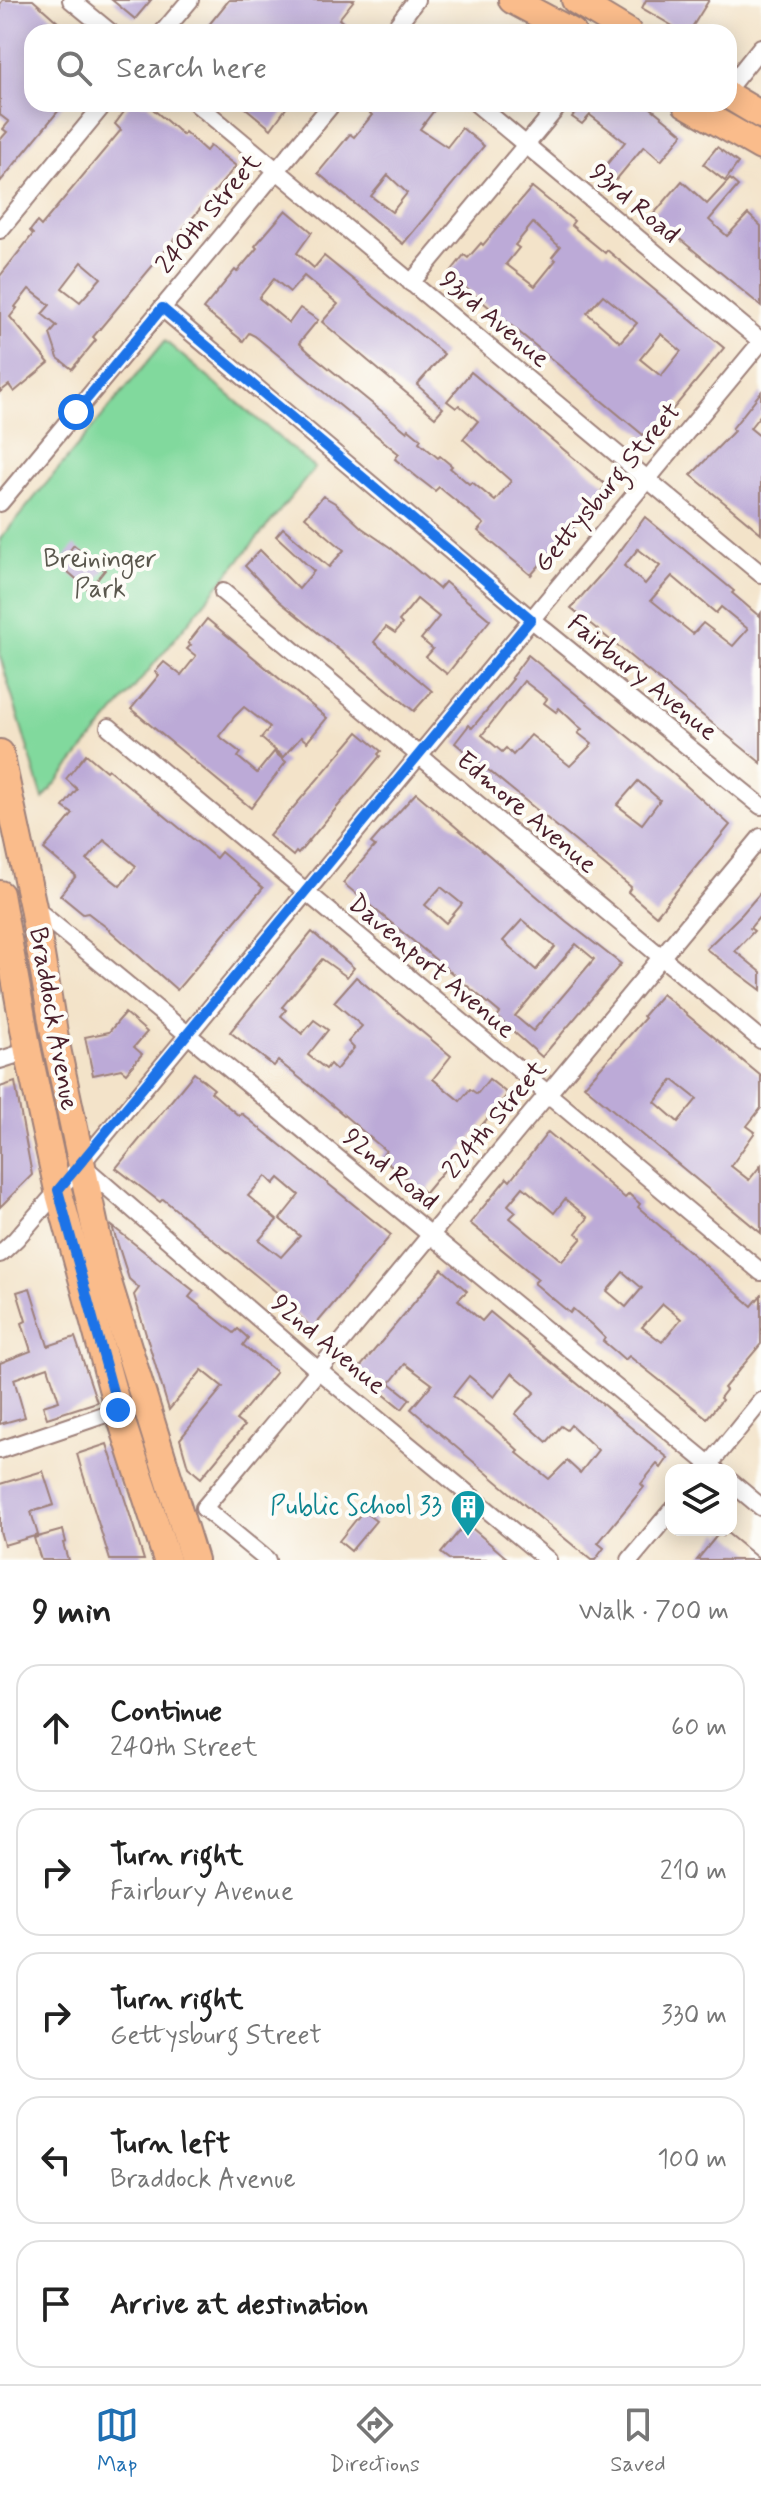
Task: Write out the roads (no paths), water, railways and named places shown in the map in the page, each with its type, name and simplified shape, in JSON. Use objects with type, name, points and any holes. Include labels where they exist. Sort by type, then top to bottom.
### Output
[{"type":"main road","points":[[512,0],[557,24]]},
{"type":"main road","points":[[589,10],[614,24]]},
{"type":"main road","points":[[737,101],[761,115]]},
{"type":"main road","points":[[700,112],[761,147]]},
{"type":"main road","name":"Braddock Avenue","points":[[0,753],[33,907],[55,1039],[104,1269],[191,1510],[194,1560]]},
{"type":"main road","name":"Braddock Avenue","points":[[0,894],[28,1051],[58,1190],[118,1410],[167,1560]]},
{"type":"street","points":[[71,0],[100,24]]},
{"type":"street","points":[[170,24],[190,0]]},
{"type":"street","points":[[398,24],[416,0]]},
{"type":"street","points":[[737,77],[761,47]]},
{"type":"street","points":[[0,230],[97,112]]},
{"type":"street","name":"93rd Avenue","points":[[207,112],[761,574]]},
{"type":"street","name":"240th Street","points":[[0,503],[325,112]]},
{"type":"street","name":"93rd Road","points":[[487,112],[761,341]]},
{"type":"street","points":[[411,283],[553,112]]},
{"type":"street","name":"Fairbury Avenue","points":[[162,308],[531,619],[761,806]]},
{"type":"street","name":"Gettysburg Street","points":[[0,1254],[81,1164],[761,341]]},
{"type":"street","name":"Edmore Avenue","points":[[223,592],[761,1040]]},
{"type":"street","name":"Davenport Avenue","points":[[109,727],[761,1272]]},
{"type":"street","name":"224th Street","points":[[191,1510],[318,1370],[761,837]]},
{"type":"street","name":"92nd Road","points":[[33,907],[705,1464]]},
{"type":"street","points":[[0,1060],[28,1051]]},
{"type":"street","name":"92nd Avenue","points":[[81,1164],[318,1370],[548,1560]]},
{"type":"street","points":[[713,1464],[761,1401]]},
{"type":"street","points":[[0,1450],[118,1410]]},
{"type":"street","points":[[737,1487],[761,1507]]},
{"type":"street","points":[[191,1510],[267,1560]]},
{"type":"street","points":[[630,1560],[665,1518]]},
{"type":"place","name":"Public School 33","points":[[468,1538]]},
{"type":"park label","name":"Breininger Park","points":[[100,575]]}]
